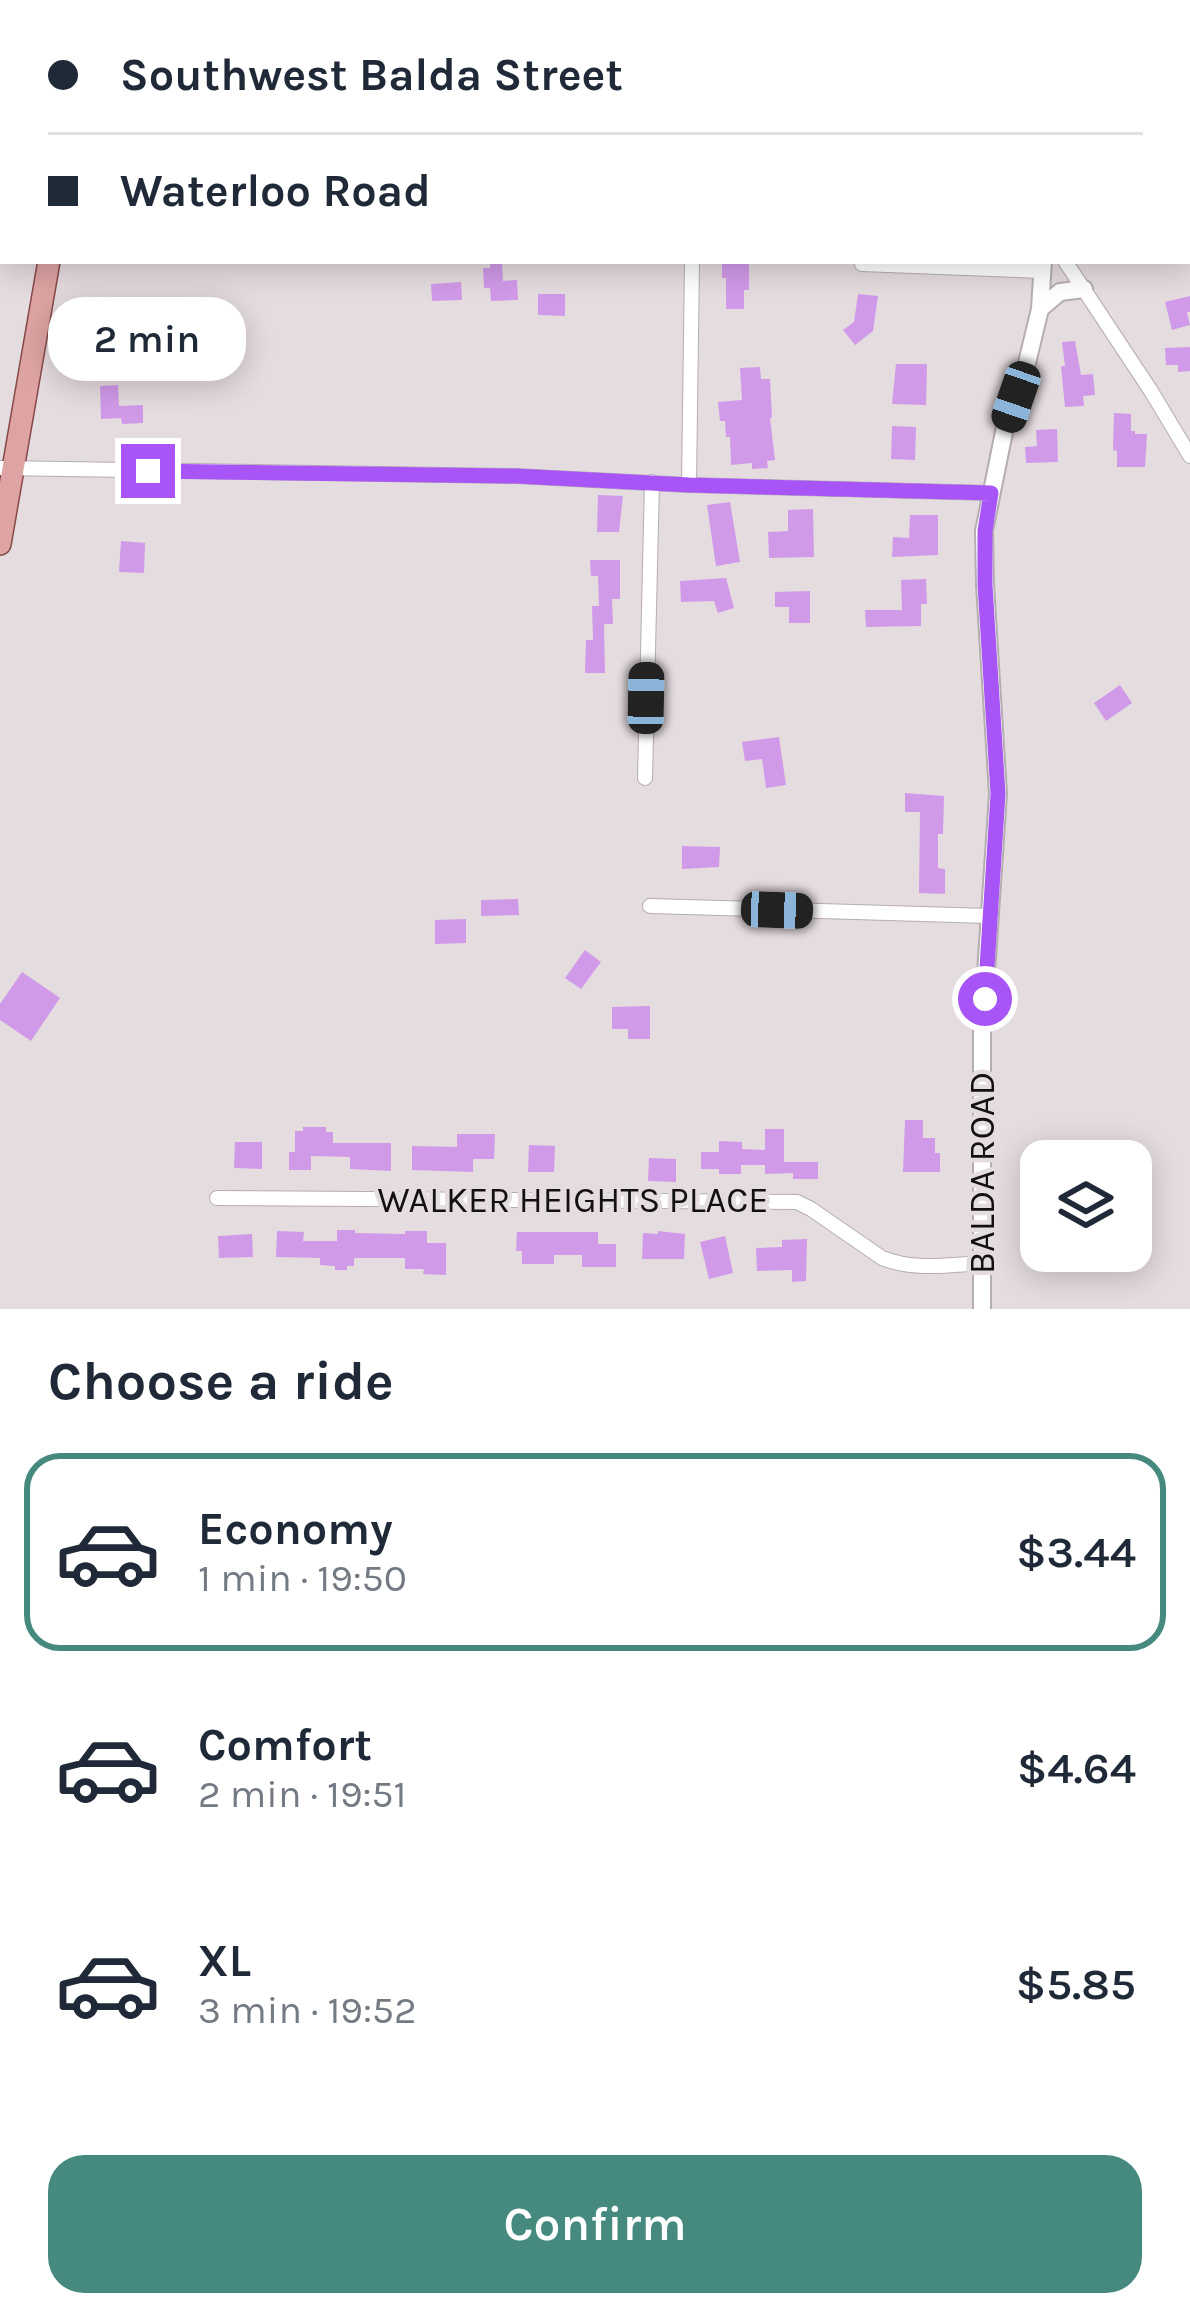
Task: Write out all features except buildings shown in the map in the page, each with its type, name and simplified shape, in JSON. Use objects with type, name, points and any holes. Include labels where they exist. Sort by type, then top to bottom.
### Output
[{"type":"main road","points":[[0,544],[7,468],[48,264]]},
{"type":"street","points":[[689,485],[692,264]]},
{"type":"street","points":[[862,264],[1042,266]]},
{"type":"street","points":[[1067,264],[1190,456]]},
{"type":"street","name":"BALDA ROAD","points":[[982,1309],[982,1033],[998,794],[985,531],[1005,427],[1040,309],[1042,266]]},
{"type":"street","points":[[1040,309],[1060,292],[1084,289]]},
{"type":"street","points":[[7,468],[516,476],[991,493]]},
{"type":"street","points":[[645,778],[652,482]]},
{"type":"street","points":[[650,906],[989,916]]},
{"type":"street","name":"WALKER HEIGHTS PLACE","points":[[217,1198],[797,1202],[895,1264],[982,1263]]},
{"type":"route","points":[[148,471],[516,476],[991,493],[985,585],[998,794],[985,999]]}]
